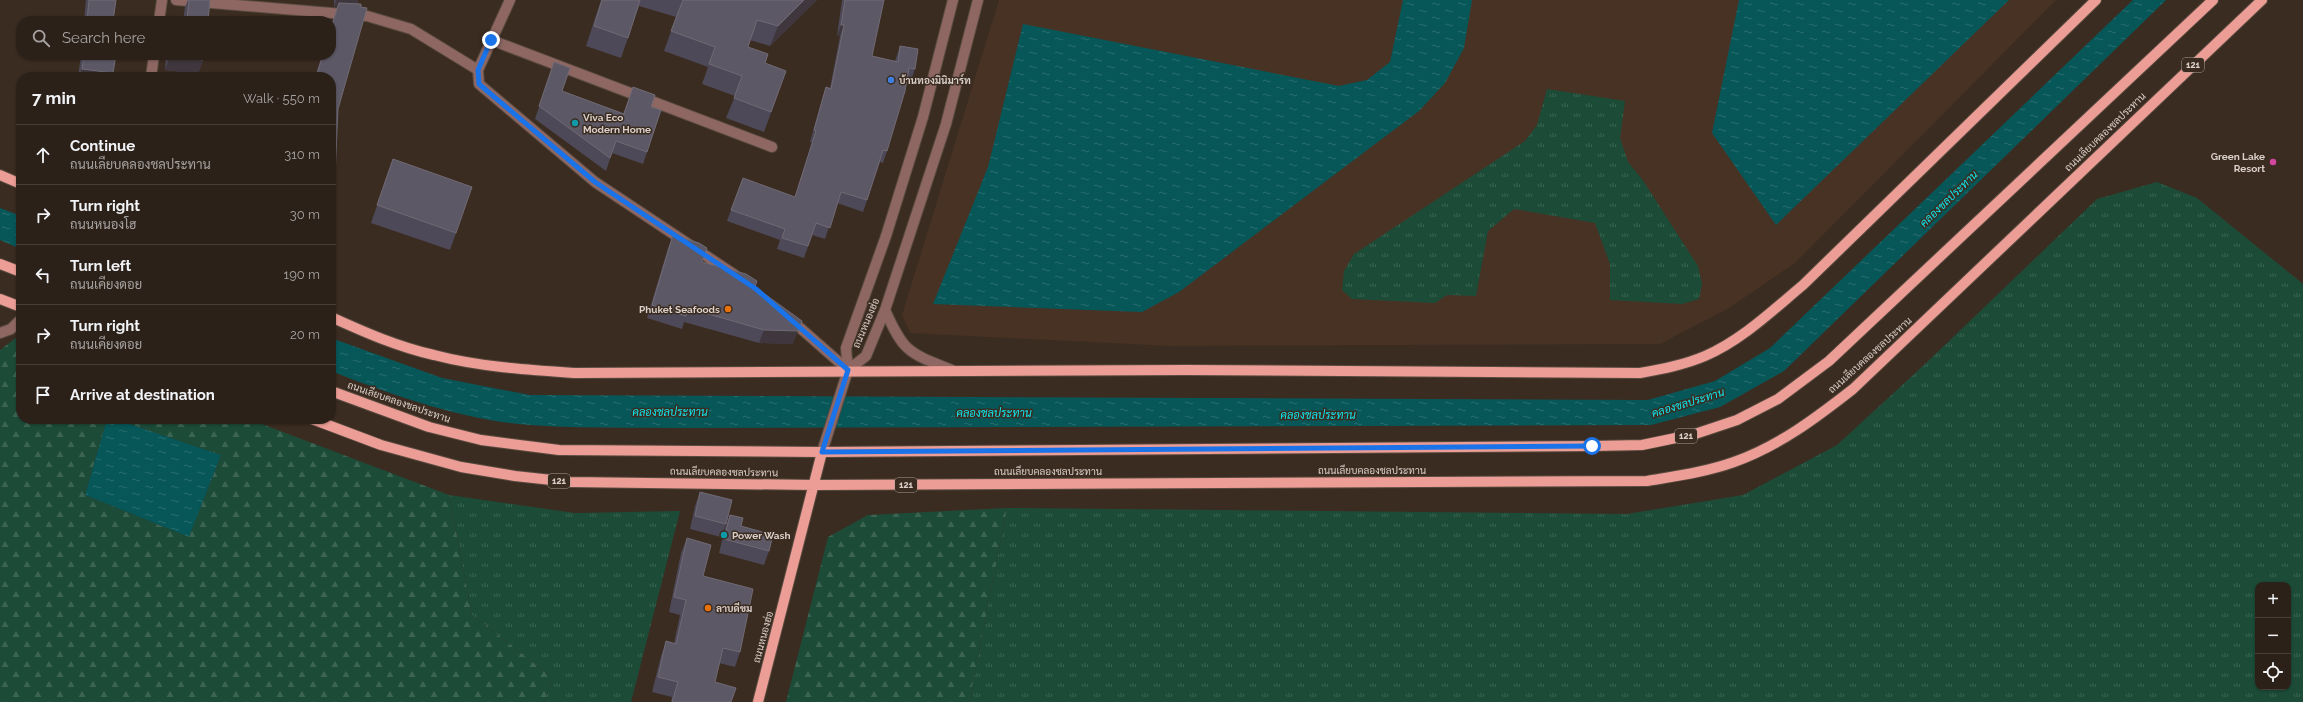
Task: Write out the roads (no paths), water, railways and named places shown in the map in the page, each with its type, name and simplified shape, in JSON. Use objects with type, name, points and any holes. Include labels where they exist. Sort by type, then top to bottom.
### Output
[{"type":"main road","points":[[336,319],[402,346],[434,356],[506,368],[575,373],[848,370],[1640,373],[1674,366],[1697,359],[1732,342],[1803,285],[2096,0]]},
{"type":"main road","name":"ถนนเลียบคลองชลประทาน","points":[[336,393],[429,427],[481,440],[522,446],[588,451],[822,452],[1642,445],[1696,434],[1737,420],[1778,399],[1829,361],[2213,0]]},
{"type":"main road","name":"ถนนเลียบคลองชลประทาน","points":[[325,424],[381,445],[461,467],[515,476],[570,482],[815,485],[1647,481],[1688,474],[1734,462],[1775,444],[1808,424],[1853,389],[2262,0]]},
{"type":"main road","points":[[0,175],[16,182]]},
{"type":"main road","points":[[0,264],[16,270]]},
{"type":"main road","points":[[0,299],[16,306]]},
{"type":"main road","name":"ถนนหนองฮ่อ","points":[[758,702],[815,485],[822,452]]},
{"type":"street","points":[[160,16],[162,0]]},
{"type":"street","points":[[176,0],[367,16],[411,29],[478,70]]},
{"type":"street","points":[[510,0],[478,70],[479,84],[595,182],[743,280]]},
{"type":"street","name":"ถนนหนองฮ่อ","points":[[848,370],[846,348],[886,236],[919,132],[954,0]]},
{"type":"street","name":"ถนนหนองฮ่อ","points":[[848,370],[866,356],[885,310],[946,124],[978,0]]},
{"type":"street","points":[[491,40],[772,147]]},
{"type":"street","points":[[152,72],[153,60]]},
{"type":"street","points":[[885,310],[902,345],[918,357],[952,370]]},
{"type":"street","points":[[785,314],[848,370],[822,452]]},
{"type":"street","points":[[0,333],[11,329],[16,324]]},
{"type":"water","points":[[1403,0],[1472,0],[1464,48],[1445,83],[1419,111],[1179,292],[1142,312],[933,304],[988,167],[1023,24],[1339,86],[1367,80],[1390,62]]},
{"type":"water","points":[[1739,0],[2009,0],[1776,225],[1712,133]]},
{"type":"water","name":"คลองชลประทาน","points":[[2133,0],[2166,0],[1784,371],[1720,407],[1651,425],[680,428],[568,427],[530,425],[479,418],[429,406],[336,373],[336,340],[442,378],[530,395],[1648,400],[1715,381],[1770,348]]},
{"type":"water","points":[[0,208],[16,214],[16,247],[0,240]]},
{"type":"water","points":[[106,424],[130,424],[221,455],[189,537],[85,495]]},
{"type":"place","name":"บ้านทองมินิมาร์ท","points":[[891,80]]},
{"type":"place","name":"Viva Eco Modern Home","points":[[575,123]]},
{"type":"place","name":"Green Lake Resort","points":[[2273,162]]},
{"type":"place","name":"Phuket Seafoods","points":[[728,309]]},
{"type":"place","name":"Power Wash","points":[[724,535]]},
{"type":"place","name":"ลาบดีขม","points":[[708,608]]}]
